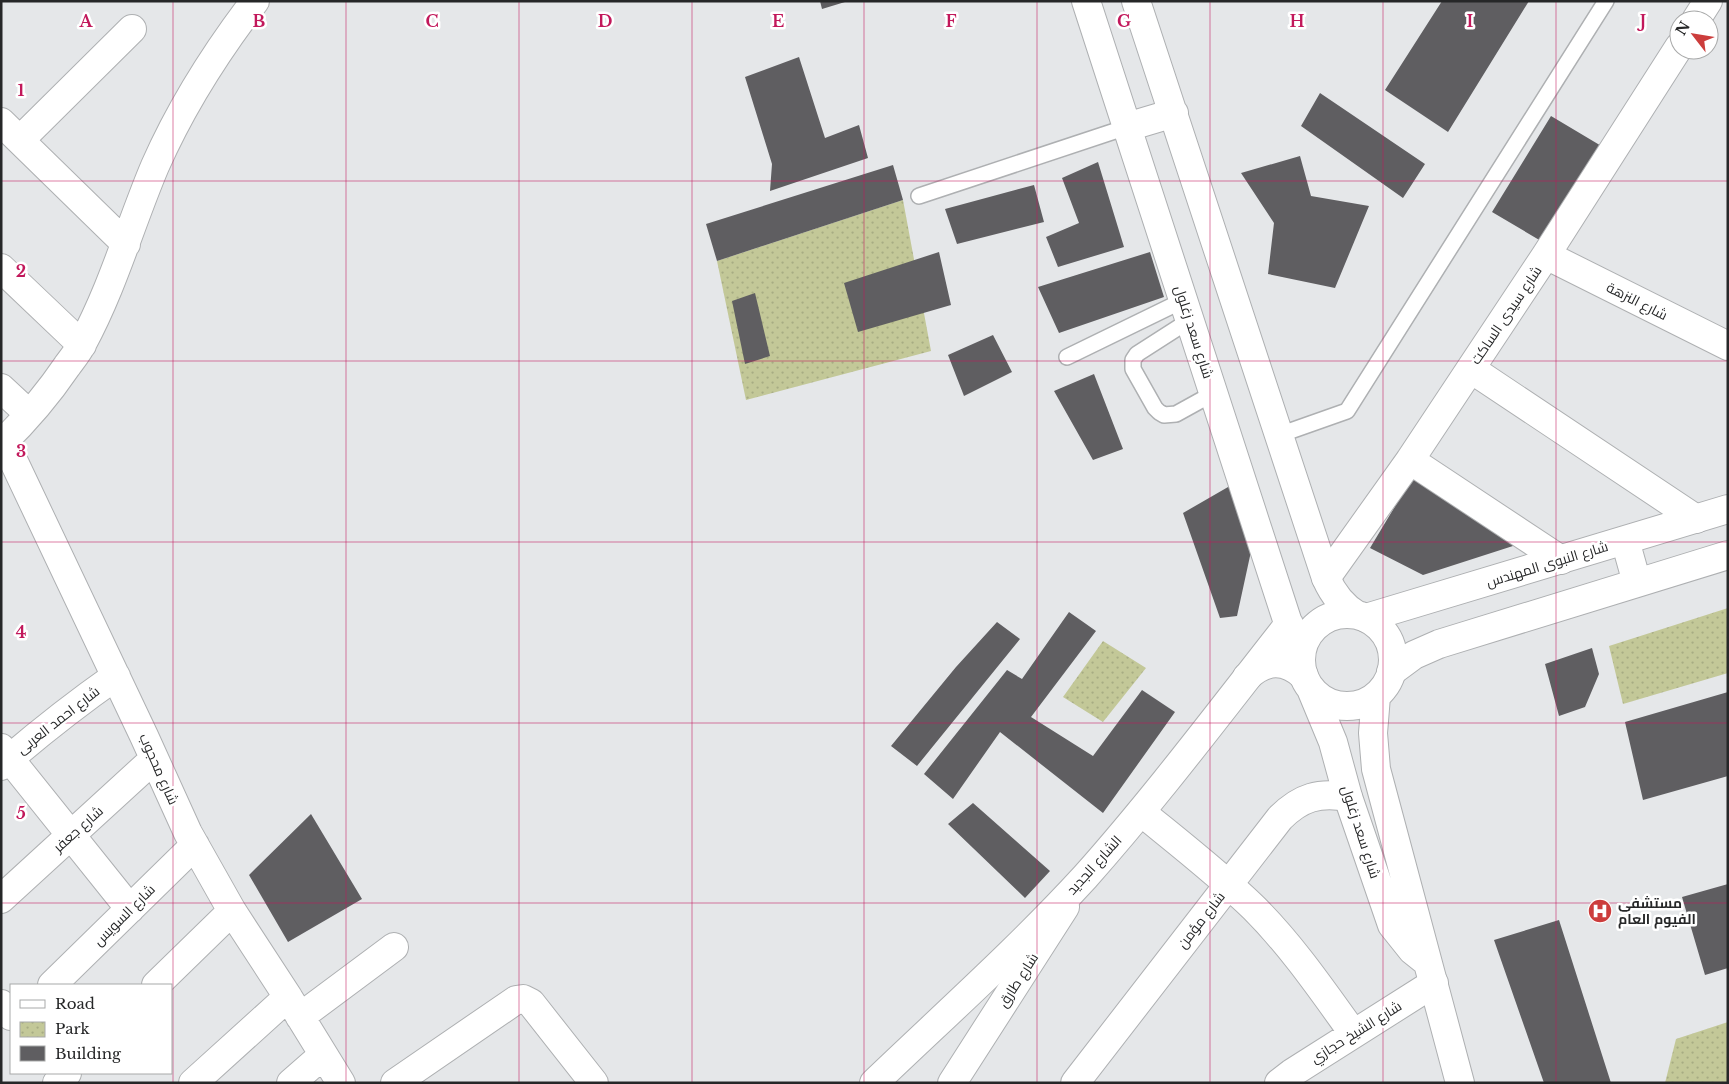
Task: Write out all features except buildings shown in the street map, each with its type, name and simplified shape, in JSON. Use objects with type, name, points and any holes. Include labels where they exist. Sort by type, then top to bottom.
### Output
[{"type":"street","points":[[2,442],[29,414],[82,345],[110,285],[155,166],[179,117],[207,71],[255,1]]},
{"type":"street","name":"شارع سعد زغلول","points":[[1086,1],[1306,676],[1333,742],[1348,797],[1392,925],[1431,973]]},
{"type":"street","points":[[1136,1],[1326,578],[1339,600],[1347,609],[1377,625],[1386,635],[1391,646],[1393,660],[1391,672],[1385,685],[1376,696],[1363,703],[1349,706],[1335,705],[1321,698],[1306,676],[1291,667],[1275,663],[1255,670],[1247,678]]},
{"type":"street","points":[[126,244],[10,131],[132,30]]},
{"type":"street","name":"شارع سيدى الساكت","points":[[1326,578],[1410,460],[1546,255],[1671,60]]},
{"type":"street","points":[[1127,127],[1174,113]]},
{"type":"street","name":"شارع النزهة","points":[[1546,255],[1728,346]]},
{"type":"street","points":[[1,268],[82,345]]},
{"type":"street","points":[[1471,368],[1689,521],[1695,566]]},
{"type":"street","points":[[1,388],[29,414]]},
{"type":"street","name":"شارع محجوب","points":[[2,442],[116,676],[195,845],[232,911],[341,1083]]},
{"type":"street","points":[[1410,460],[1561,560]]},
{"type":"street","name":"شارع النبوى المهندس","points":[[1361,616],[1561,560],[1728,509]]},
{"type":"street","points":[[1625,540],[1638,583]]},
{"type":"street","points":[[1391,672],[1414,655],[1439,644],[1728,556]]},
{"type":"street","points":[[1306,676],[1303,651],[1306,639],[1313,629],[1334,616],[1346,614],[1361,616]]},
{"type":"street","name":"الشارع الجديد","points":[[874,1083],[1035,928],[1084,877],[1141,812],[1289,624]]},
{"type":"street","name":"شارع احمد العربى","points":[[4,758],[116,676]]},
{"type":"street","name":"شارع سعد زغلول","points":[[1376,696],[1373,733],[1376,769],[1460,1083]]},
{"type":"street","points":[[4,758],[71,835],[130,909]]},
{"type":"street","name":"شارع جعفر","points":[[1,899],[154,759]]},
{"type":"street","name":"شارع مؤمن","points":[[1075,1083],[1280,818],[1288,810],[1307,798],[1321,795],[1348,797]]},
{"type":"street","points":[[1141,812],[1229,884],[1256,909],[1296,955],[1353,1033]]},
{"type":"street","name":"شارع السويس","points":[[53,984],[195,845]]},
{"type":"street","name":"شارع طارق","points":[[952,1083],[1084,877]]},
{"type":"street","points":[[157,984],[232,911]]},
{"type":"street","points":[[193,1083],[294,1007],[394,947]]},
{"type":"street","name":"شارع الشيخ حجازي","points":[[1279,1083],[1353,1033],[1431,973]]},
{"type":"street","points":[[395,1083],[516,1000],[523,999],[531,1003],[594,1083]]},
{"type":"street","points":[[1,1004],[10,1015]]},
{"type":"street","points":[[1,1036],[10,1027]]},
{"type":"street","points":[[291,1083],[323,1055]]},
{"type":"street","points":[[57,1083],[66,1074]]},
{"type":"lane","points":[[1279,435],[1347,411],[1606,1]]},
{"type":"lane","points":[[919,196],[1127,127]]},
{"type":"lane","points":[[1068,356],[1187,310]]},
{"type":"lane","points":[[1187,310],[1137,354],[1132,360],[1133,368],[1155,408],[1164,415],[1176,414],[1214,393]]},
{"type":"green space","points":[[903,200],[931,351],[746,400],[717,261]]},
{"type":"green space","points":[[1728,608],[1728,673],[1623,704],[1609,646]]},
{"type":"green space","points":[[1103,641],[1146,668],[1103,722],[1063,697]]},
{"type":"green space","points":[[1728,1022],[1728,1083],[1665,1083],[1676,1039]]},
{"type":"place","name":"مستشفى الفيوم العام","points":[[1600,911]]}]
